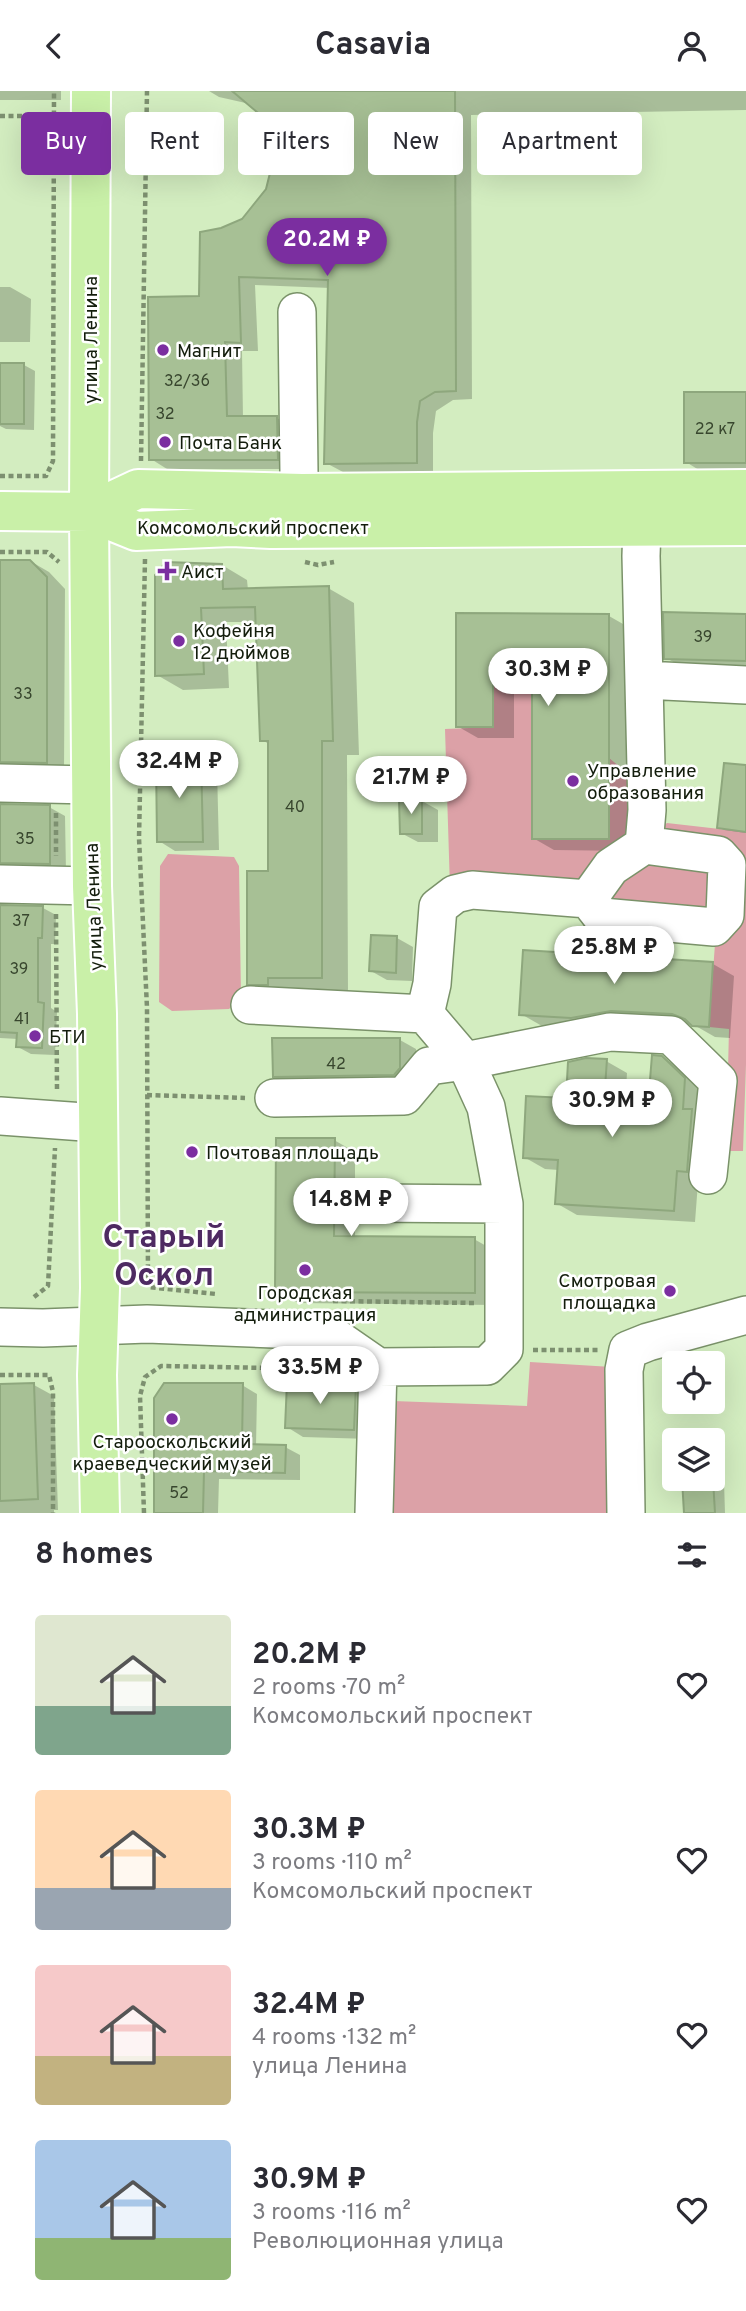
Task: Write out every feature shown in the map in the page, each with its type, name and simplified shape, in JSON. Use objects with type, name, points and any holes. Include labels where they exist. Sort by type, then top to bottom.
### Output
[{"type":"main road","name":"улица Ленина","points":[[91,91],[89,512],[92,886],[98,1123],[97,1375],[100,1513]]},
{"type":"main road","name":"Комсомольский проспект","points":[[89,512],[138,489],[302,493],[746,489]]},
{"type":"main road","points":[[0,511],[89,512]]},
{"type":"main road","name":"Комсомольский проспект","points":[[89,512],[136,531],[232,527],[746,526]]},
{"type":"street","points":[[297,312],[299,473],[302,493]]},
{"type":"street","points":[[642,526],[647,810],[644,845]]},
{"type":"street","points":[[644,680],[746,685]]},
{"type":"street","points":[[0,783],[91,785]]},
{"type":"street","points":[[425,1014],[432,984],[438,907],[455,894],[472,890],[588,899],[602,917],[714,927],[725,915],[727,865],[718,855],[644,845],[611,867],[588,899]]},
{"type":"street","points":[[0,884],[92,886]]},
{"type":"street","points":[[0,1327],[147,1324],[326,1331],[379,1367],[487,1366],[504,1349],[505,1204],[486,1107],[465,1061],[425,1014],[250,1005]]},
{"type":"street","points":[[274,1098],[404,1096],[429,1066],[610,1032],[671,1035],[718,1080],[708,1175]]},
{"type":"street","points":[[0,1116],[98,1123]]},
{"type":"street","points":[[367,1203],[505,1204]]},
{"type":"street","points":[[626,1513],[624,1370],[628,1350],[746,1315]]},
{"type":"street","points":[[374,1513],[379,1367]]},
{"type":"path","points":[[54,91],[55,112]]},
{"type":"path","points":[[0,116],[21,116]]},
{"type":"path","points":[[0,475],[46,476],[53,461],[55,175]]},
{"type":"path","points":[[145,550],[139,838],[146,1008],[148,1287],[223,1294]]},
{"type":"path","points":[[295,561],[318,565]]},
{"type":"path","points":[[147,1095],[274,1098]]},
{"type":"path","points":[[328,1300],[504,1304]]},
{"type":"path","points":[[504,1349],[628,1350]]},
{"type":"path","points":[[144,1513],[140,1396],[145,1377],[161,1366],[333,1369]]},
{"type":"path","points":[[0,1375],[49,1375],[53,1392],[53,1513]]},
{"type":"shaded area","points":[[493,677],[532,677],[532,839],[609,839],[609,758],[630,775],[636,832],[592,876],[566,881],[450,888],[445,729],[493,727]]},
{"type":"shaded area","points":[[667,823],[746,832],[746,1064],[743,1151],[726,1151],[729,1029],[709,1027],[716,930],[736,851],[665,841],[662,827]]},
{"type":"shaded area","points":[[168,854],[234,857],[239,866],[241,997],[229,1009],[172,1011],[159,1002],[160,866]]},
{"type":"shaded area","points":[[653,860],[715,868],[713,914],[602,901],[619,873]]},
{"type":"shaded area","points":[[530,1362],[612,1367],[612,1513],[393,1513],[393,1401],[527,1406]]},
{"type":"building","points":[[232,91],[455,91],[455,112],[368,112],[368,175],[455,175],[456,391],[435,392],[420,401],[417,463],[324,464],[328,280],[239,277],[241,343],[225,342],[227,416],[277,416],[278,460],[149,460],[148,297],[199,296],[200,232],[221,228],[242,219],[266,189],[270,175],[354,175],[354,112],[257,112]]},
{"type":"building","points":[[0,363],[24,363],[24,424],[0,424]]},
{"type":"building","points":[[684,392],[746,392],[746,463],[684,463]]},
{"type":"building","points":[[0,560],[30,560],[47,577],[47,763],[0,762]]},
{"type":"building","points":[[166,562],[222,564],[223,589],[329,586],[333,741],[322,741],[322,978],[268,978],[268,985],[247,985],[247,871],[268,871],[268,741],[260,741],[255,607],[201,608],[204,674],[155,676],[155,575]]},
{"type":"building","points":[[663,612],[746,614],[746,661],[664,659]]},
{"type":"building","points":[[456,613],[609,614],[609,839],[532,839],[532,677],[493,677],[493,727],[456,727]]},
{"type":"building","points":[[201,757],[203,842],[157,842],[156,758]]},
{"type":"building","points":[[724,763],[746,765],[746,832],[717,828]]},
{"type":"building","points":[[399,799],[422,799],[422,834],[400,834]]},
{"type":"building","points":[[0,804],[50,805],[50,864],[0,863]]},
{"type":"building","points":[[0,905],[43,906],[42,938],[38,938],[38,1002],[44,1003],[42,1048],[16,1047],[17,1033],[0,1032]]},
{"type":"building","points":[[371,935],[397,936],[396,973],[369,971]]},
{"type":"building","points":[[523,950],[713,962],[709,1027],[692,1026],[685,1019],[672,1014],[611,1011],[571,1018],[519,1015]]},
{"type":"building","points":[[272,1038],[400,1038],[400,1068],[394,1075],[273,1077]]},
{"type":"building","points":[[652,1055],[662,1056],[685,1078],[683,1109],[692,1109],[687,1172],[677,1171],[674,1211],[555,1204],[558,1160],[523,1158],[526,1096],[566,1098],[568,1062],[586,1058],[607,1059],[604,1102],[648,1105]]},
{"type":"building","points":[[276,1138],[335,1138],[334,1236],[475,1237],[475,1293],[275,1292]]},
{"type":"building","points":[[287,1382],[356,1384],[354,1430],[285,1428]]},
{"type":"building","points":[[34,1383],[38,1499],[0,1501],[0,1384]]},
{"type":"building","points":[[164,1383],[243,1383],[242,1444],[286,1445],[285,1473],[204,1471],[203,1513],[154,1513],[154,1398]]},
{"type":"building","points":[[683,1491],[714,1491],[715,1513],[684,1513]]},
{"type":"place","name":"Магнит","points":[[163,350]]},
{"type":"place","name":"Почта Банк","points":[[165,442]]},
{"type":"place","name":"Аист","points":[[167,571]]},
{"type":"place","name":"Кофейня 12 дюймов","points":[[179,641]]},
{"type":"place","name":"Управление образования","points":[[573,781]]},
{"type":"place","name":"БТИ","points":[[35,1036]]},
{"type":"place","name":"Почтовая площадь","points":[[192,1152]]},
{"type":"place","name":"Городская администрация","points":[[305,1270]]},
{"type":"place","name":"Смотровая площадка","points":[[670,1291]]},
{"type":"place","name":"Старооскольский краеведческий музей","points":[[172,1419]]},
{"type":"district","name":"Старый Оскол","points":[[164,1254]]}]
